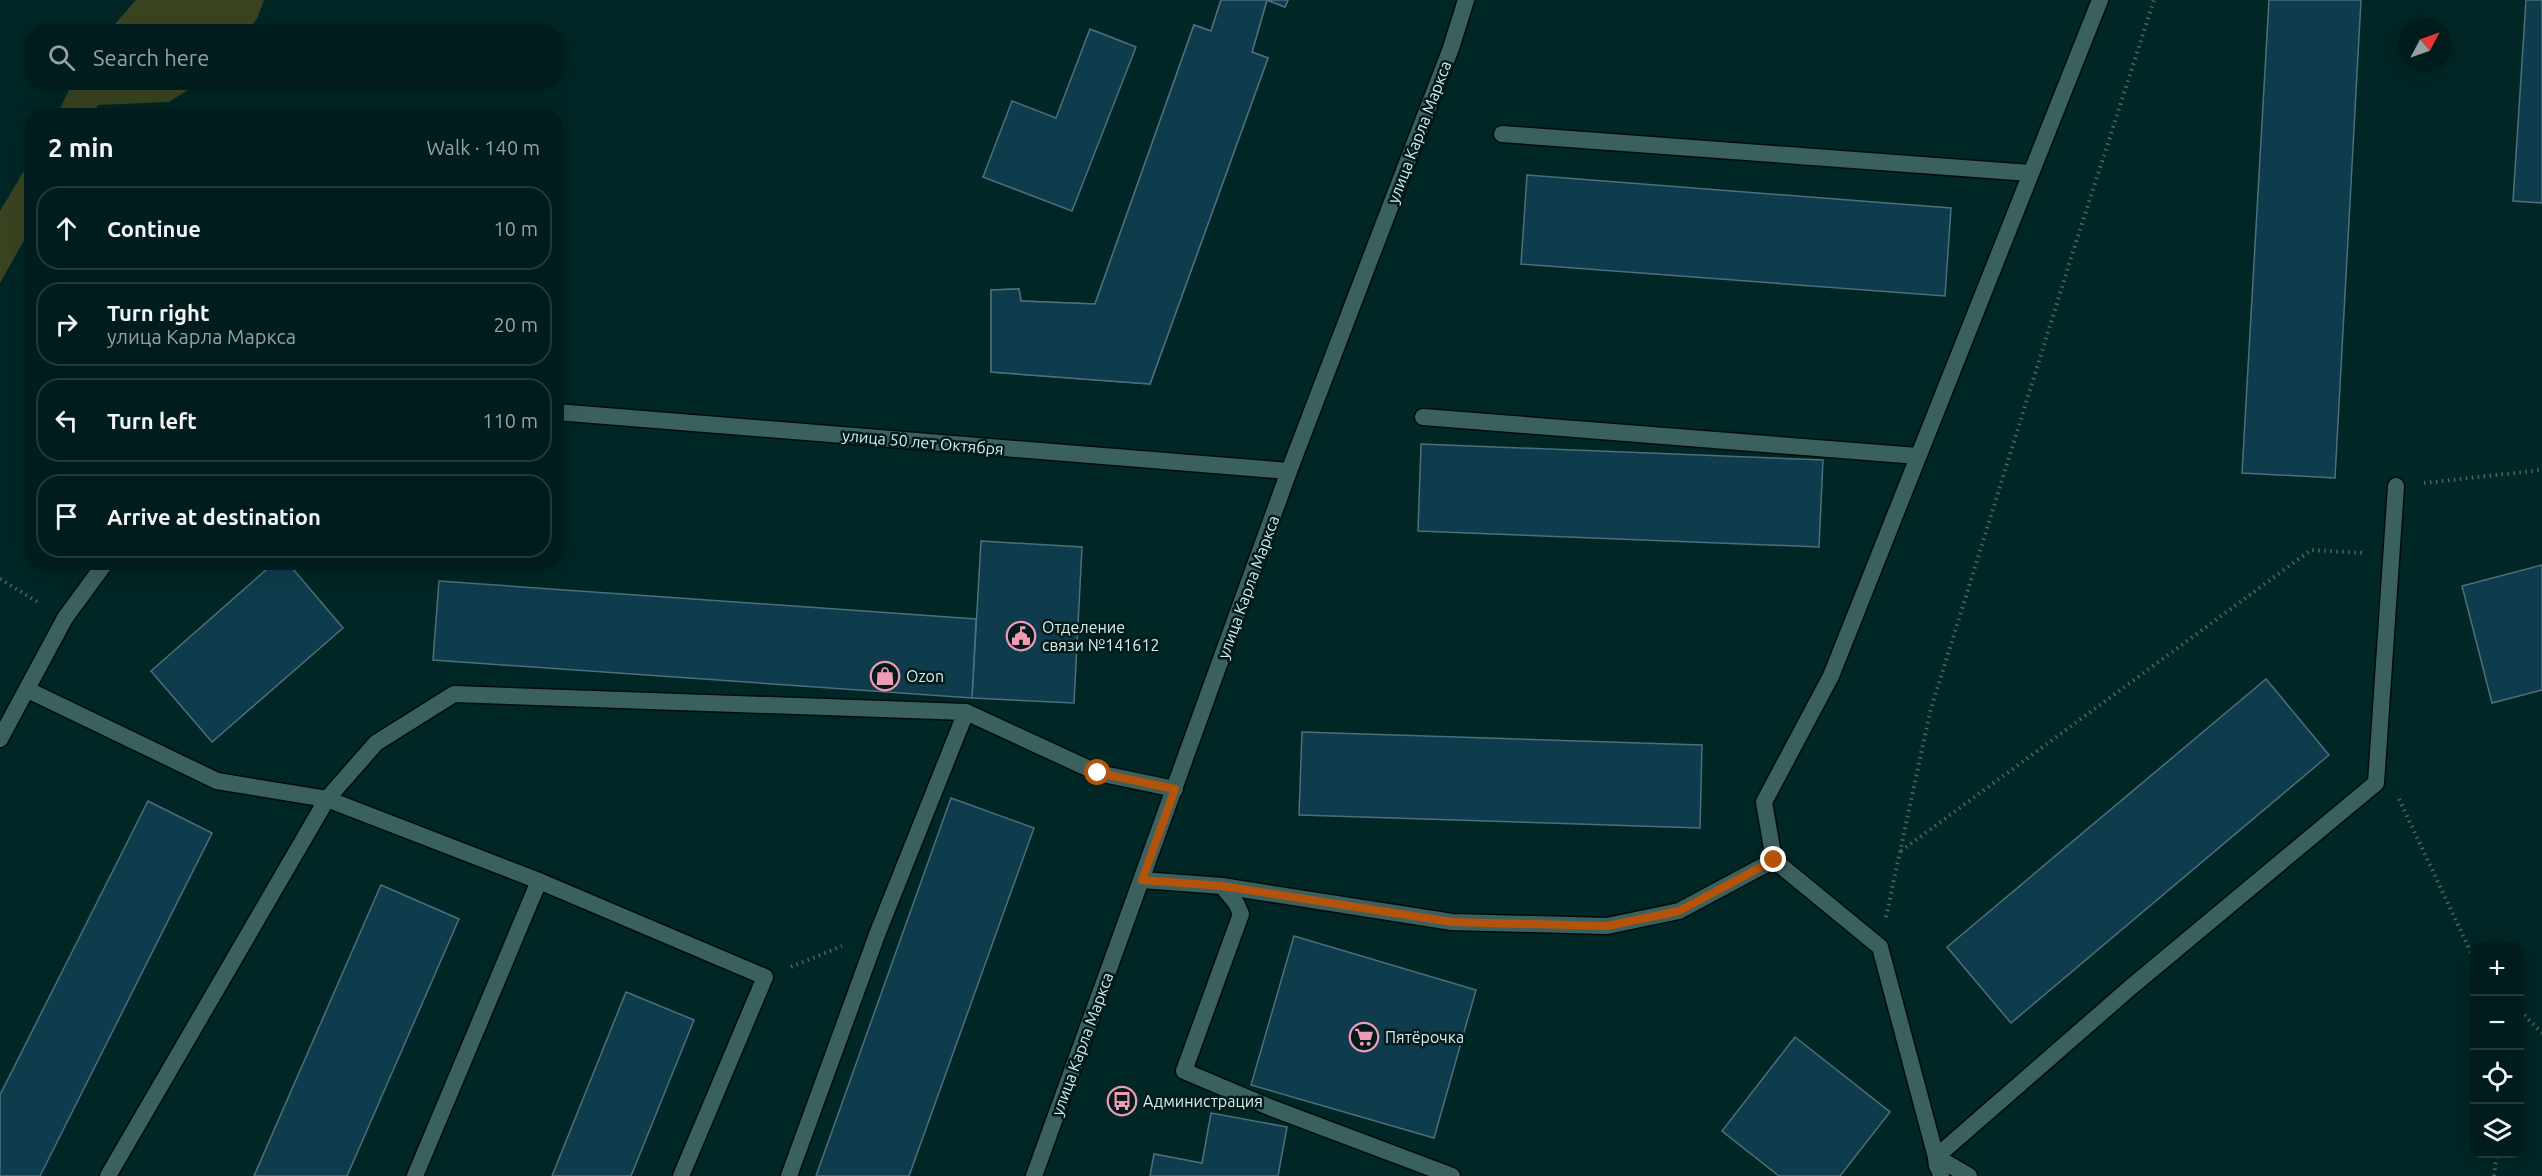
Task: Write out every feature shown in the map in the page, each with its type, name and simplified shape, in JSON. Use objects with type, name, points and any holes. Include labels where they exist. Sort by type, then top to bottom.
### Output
[{"type":"street","name":"улица Карла Маркса","points":[[1034,1176],[1289,471],[1451,48],[1466,0]]},
{"type":"street","points":[[1939,1176],[1936,1157],[1880,947],[1774,860],[1764,802],[1831,676],[2100,0]]},
{"type":"street","points":[[1502,134],[2030,173]]},
{"type":"street","name":"улица 50 лет Октября","points":[[564,413],[1289,471]]},
{"type":"street","points":[[1424,417],[1918,456]]},
{"type":"street","points":[[1936,1157],[2131,987],[2376,783],[2396,486]]},
{"type":"street","points":[[0,739],[65,618],[100,570]]},
{"type":"street","points":[[28,690],[217,781],[327,799],[539,881],[765,977],[681,1176]]},
{"type":"street","points":[[108,1176],[327,799],[376,743],[454,694],[966,712],[1098,773],[1175,789]]},
{"type":"street","points":[[789,1176],[878,932],[966,712]]},
{"type":"street","points":[[1142,880],[1222,886],[1452,922],[1607,926],[1679,911],[1774,860]]},
{"type":"street","points":[[415,1176],[539,881]]},
{"type":"street","points":[[1222,886],[1236,903],[1241,914],[1184,1071],[1269,1107],[1452,1176]]},
{"type":"street","points":[[1936,1157],[1970,1176]]},
{"type":"path","points":[[1880,947],[1930,712],[2154,0]]},
{"type":"path","points":[[2396,486],[2542,470]]},
{"type":"path","points":[[1901,852],[2312,550],[2392,555]]},
{"type":"path","points":[[0,579],[65,618]]},
{"type":"path","points":[[2398,796],[2470,947]]},
{"type":"path","points":[[765,977],[878,932]]},
{"type":"path","points":[[2524,1015],[2542,1033]]},
{"type":"path","points":[[2494,1176],[2496,1158]]},
{"type":"green space","points":[[136,0],[264,0],[253,24],[115,24]]},
{"type":"green space","points":[[68,90],[188,90],[169,102],[98,105],[96,108],[60,108]]},
{"type":"green space","points":[[24,171],[24,240],[0,283],[0,211]]},
{"type":"building","points":[[1221,0],[1267,0],[1252,52],[1268,58],[1150,384],[991,372],[991,290],[1019,289],[1021,301],[1095,304],[1194,25],[1211,31]]},
{"type":"building","points":[[1221,0],[1267,0],[1252,52],[1268,58],[1150,384],[991,372],[991,290],[1019,289],[1021,301],[1095,304],[1194,25],[1211,31]]},
{"type":"building","points":[[1267,0],[1288,0],[1285,7]]},
{"type":"building","points":[[1267,0],[1288,0],[1285,7]]},
{"type":"building","points":[[2269,0],[2361,0],[2335,478],[2242,473]]},
{"type":"building","points":[[2526,0],[2542,0],[2542,203],[2513,201]]},
{"type":"building","points":[[1090,29],[1136,47],[1072,211],[983,177],[1012,101],[1056,118]]},
{"type":"building","points":[[1527,175],[1951,208],[1945,296],[1521,264]]},
{"type":"building","points":[[1421,444],[1823,460],[1819,547],[1418,531]]},
{"type":"building","points":[[981,541],[1082,547],[1074,703],[972,698]]},
{"type":"building","points":[[2542,565],[2542,690],[2492,703],[2462,586]]},
{"type":"building","points":[[266,570],[294,570],[343,628],[212,742],[151,671]]},
{"type":"building","points":[[439,581],[976,619],[972,698],[433,660]]},
{"type":"building","points":[[2266,679],[2329,755],[2011,1023],[1947,947]]},
{"type":"building","points":[[1302,732],[1702,745],[1700,828],[1299,815]]},
{"type":"building","points":[[951,798],[1034,828],[909,1176],[816,1176]]},
{"type":"building","points":[[148,801],[212,833],[40,1176],[0,1176],[0,1095]]},
{"type":"building","points":[[381,885],[459,919],[347,1176],[254,1176]]},
{"type":"building","name":"Пятёрочка","points":[[1294,936],[1476,990],[1434,1138],[1251,1085]]},
{"type":"building","points":[[626,992],[694,1020],[631,1176],[552,1176]]},
{"type":"building","points":[[1795,1037],[1890,1112],[1840,1176],[1779,1176],[1722,1131]]},
{"type":"building","points":[[1211,1113],[1287,1127],[1278,1176],[1150,1176],[1154,1154],[1202,1163]]},
{"type":"place","name":"Отделение связи №141612","points":[[1021,636]]},
{"type":"place","name":"Ozon","points":[[885,676]]},
{"type":"place","name":"Пятёрочка","points":[[1364,1037]]},
{"type":"place","name":"Администрация","points":[[1122,1101]]},
{"type":"route","points":[[1098,773],[1175,789],[1142,880],[1222,886],[1452,922],[1607,926],[1679,911],[1774,860]]}]
